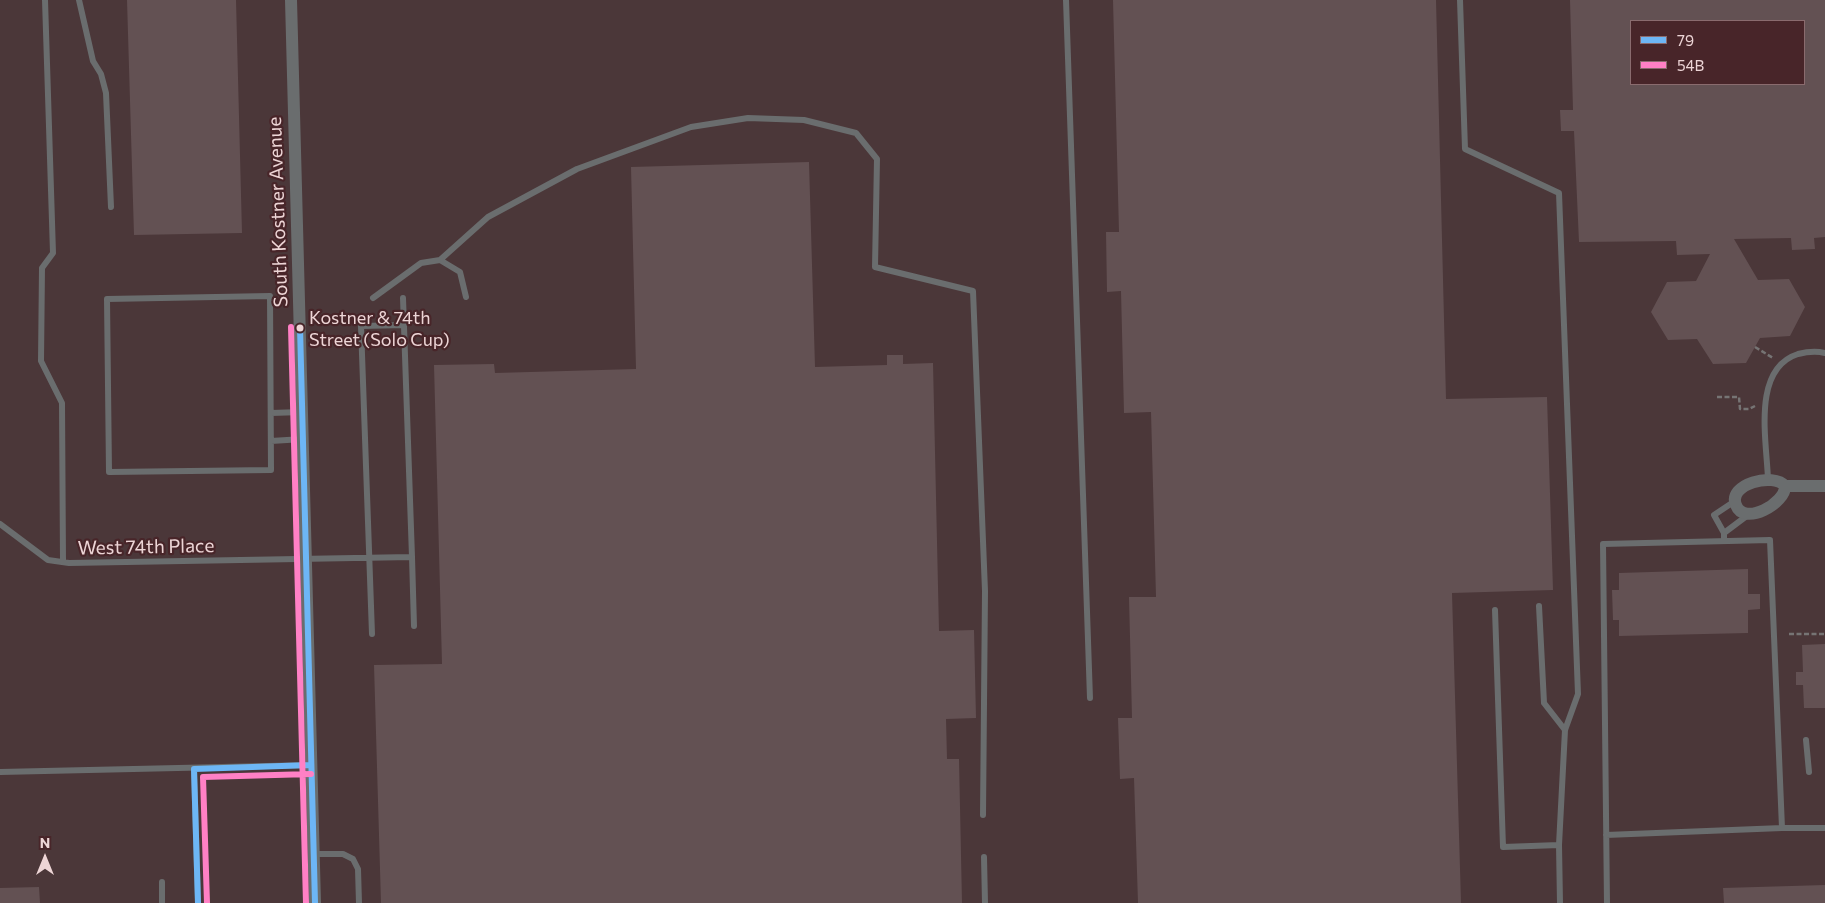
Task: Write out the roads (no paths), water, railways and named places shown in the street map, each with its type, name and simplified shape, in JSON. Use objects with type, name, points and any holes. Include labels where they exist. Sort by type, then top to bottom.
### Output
[{"type":"street","name":"South Kostner Avenue","points":[[290,0],[315,903]]},
{"type":"street","points":[[1785,486],[1785,494],[1781,499],[1755,514],[1748,515],[1737,509],[1735,501],[1738,491],[1743,486],[1768,480],[1779,480],[1785,486],[1825,486]]},
{"type":"lane","points":[[46,0],[53,253],[42,268],[41,361],[62,403],[63,562]]},
{"type":"lane","points":[[79,0],[93,60],[101,74],[106,93],[111,207]]},
{"type":"lane","points":[[1066,0],[1090,698]]},
{"type":"lane","points":[[1460,0],[1465,149],[1560,193],[1578,694],[1565,730],[1559,846],[1560,903]]},
{"type":"lane","points":[[373,298],[421,262],[440,260],[488,217],[569,174],[691,127],[748,118],[795,120],[856,133],[877,159],[875,267],[973,291],[985,591],[983,815]]},
{"type":"lane","points":[[440,260],[460,272],[466,297]]},
{"type":"lane","points":[[270,296],[271,441],[271,470],[109,472],[107,299],[270,296]]},
{"type":"lane","points":[[403,298],[414,626]]},
{"type":"lane","points":[[372,634],[361,326],[404,325]]},
{"type":"lane","points":[[1768,480],[1766,417],[1767,391],[1771,378],[1788,357],[1803,352],[1825,353]]},
{"type":"lane","points":[[270,413],[302,412]]},
{"type":"lane","points":[[271,441],[302,439]]},
{"type":"lane","points":[[1724,541],[1724,534],[1714,515],[1735,501]]},
{"type":"lane","points":[[1724,534],[1748,515]]},
{"type":"lane","name":"West 74th Place","points":[[0,524],[48,560],[63,562],[101,563],[412,557]]},
{"type":"lane","points":[[1608,903],[1603,544],[1770,540],[1782,828]]},
{"type":"lane","points":[[1539,606],[1544,703],[1565,730]]},
{"type":"lane","points":[[1494,610],[1503,847],[1559,846]]},
{"type":"lane","points":[[1806,740],[1809,772]]},
{"type":"lane","points":[[0,772],[311,765]]},
{"type":"lane","points":[[194,768],[198,903]]},
{"type":"lane","points":[[1606,836],[1782,828],[1825,828]]},
{"type":"lane","points":[[314,854],[343,854],[353,859],[358,869],[359,903]]},
{"type":"lane","points":[[984,857],[985,903]]},
{"type":"lane","points":[[162,882],[162,903]]},
{"type":"place","name":"Kostner & 74th Street (Solo Cup)","points":[[300,328]]}]
